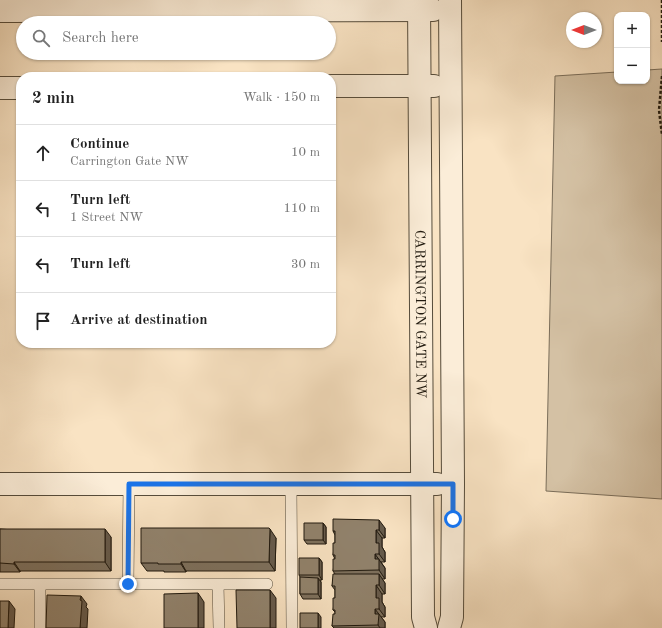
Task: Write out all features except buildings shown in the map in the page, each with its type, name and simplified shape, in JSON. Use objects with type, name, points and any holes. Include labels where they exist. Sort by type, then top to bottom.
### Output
[{"type":"street","name":"CARRINGTON GATE NW","points":[[419,5],[423,617],[426,628]]},
{"type":"street","points":[[0,11],[450,5],[453,484],[452,617],[450,628]]},
{"type":"street","points":[[336,86],[451,86]]},
{"type":"street","points":[[0,88],[16,88]]},
{"type":"street","points":[[0,484],[453,484]]},
{"type":"lane","points":[[128,584],[129,484]]},
{"type":"lane","points":[[291,484],[292,628]]},
{"type":"lane","points":[[0,584],[267,584]]},
{"type":"lane","points":[[40,584],[40,628]]},
{"type":"lane","points":[[218,584],[219,628]]},
{"type":"path","points":[[662,0],[662,42]]},
{"type":"path","points":[[662,76],[659,110],[662,134]]},
{"type":"shaded area","points":[[662,69],[662,499],[546,491],[555,76],[614,72],[614,84],[650,84],[650,70]]},
{"type":"route","points":[[128,584],[129,484],[453,484],[453,519]]}]
